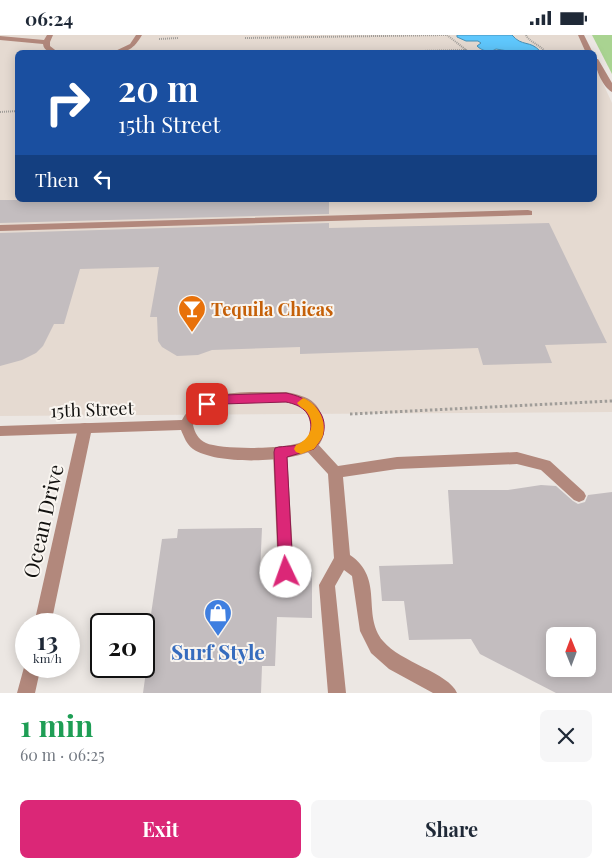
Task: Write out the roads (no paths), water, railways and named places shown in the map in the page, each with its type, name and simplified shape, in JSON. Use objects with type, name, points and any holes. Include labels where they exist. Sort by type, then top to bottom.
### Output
[{"type":"street","points":[[121,50],[133,45],[139,35]]},
{"type":"street","points":[[581,35],[588,50]]},
{"type":"street","points":[[0,38],[48,38],[48,47],[52,50]]},
{"type":"street","points":[[597,64],[612,90]]},
{"type":"street","points":[[0,229],[528,213]]},
{"type":"street","points":[[286,397],[299,400],[310,407],[317,419],[317,435],[310,445],[293,451],[223,453],[201,447],[190,438],[186,425],[194,412],[207,404],[223,399],[286,397]]},
{"type":"street","name":"15th Street","points":[[0,431],[186,425]]},
{"type":"street","name":"Ocean Drive","points":[[44,613],[85,428]]},
{"type":"street","points":[[310,445],[334,472],[342,559],[326,585],[336,693]]},
{"type":"street","points":[[280,452],[286,572]]},
{"type":"street","points":[[334,472],[397,463],[517,458],[545,465],[579,496]]},
{"type":"street","points":[[342,559],[359,573],[371,638],[383,653],[435,683],[448,693]]},
{"type":"street","points":[[26,693],[29,678]]},
{"type":"water","points":[[457,35],[512,35],[519,41],[539,50],[484,50],[477,46],[481,43],[478,41],[466,41],[457,37]]},
{"type":"place","name":"Tequila Chicas","points":[[192,333]]},
{"type":"place","name":"Surf Style","points":[[218,637]]}]
